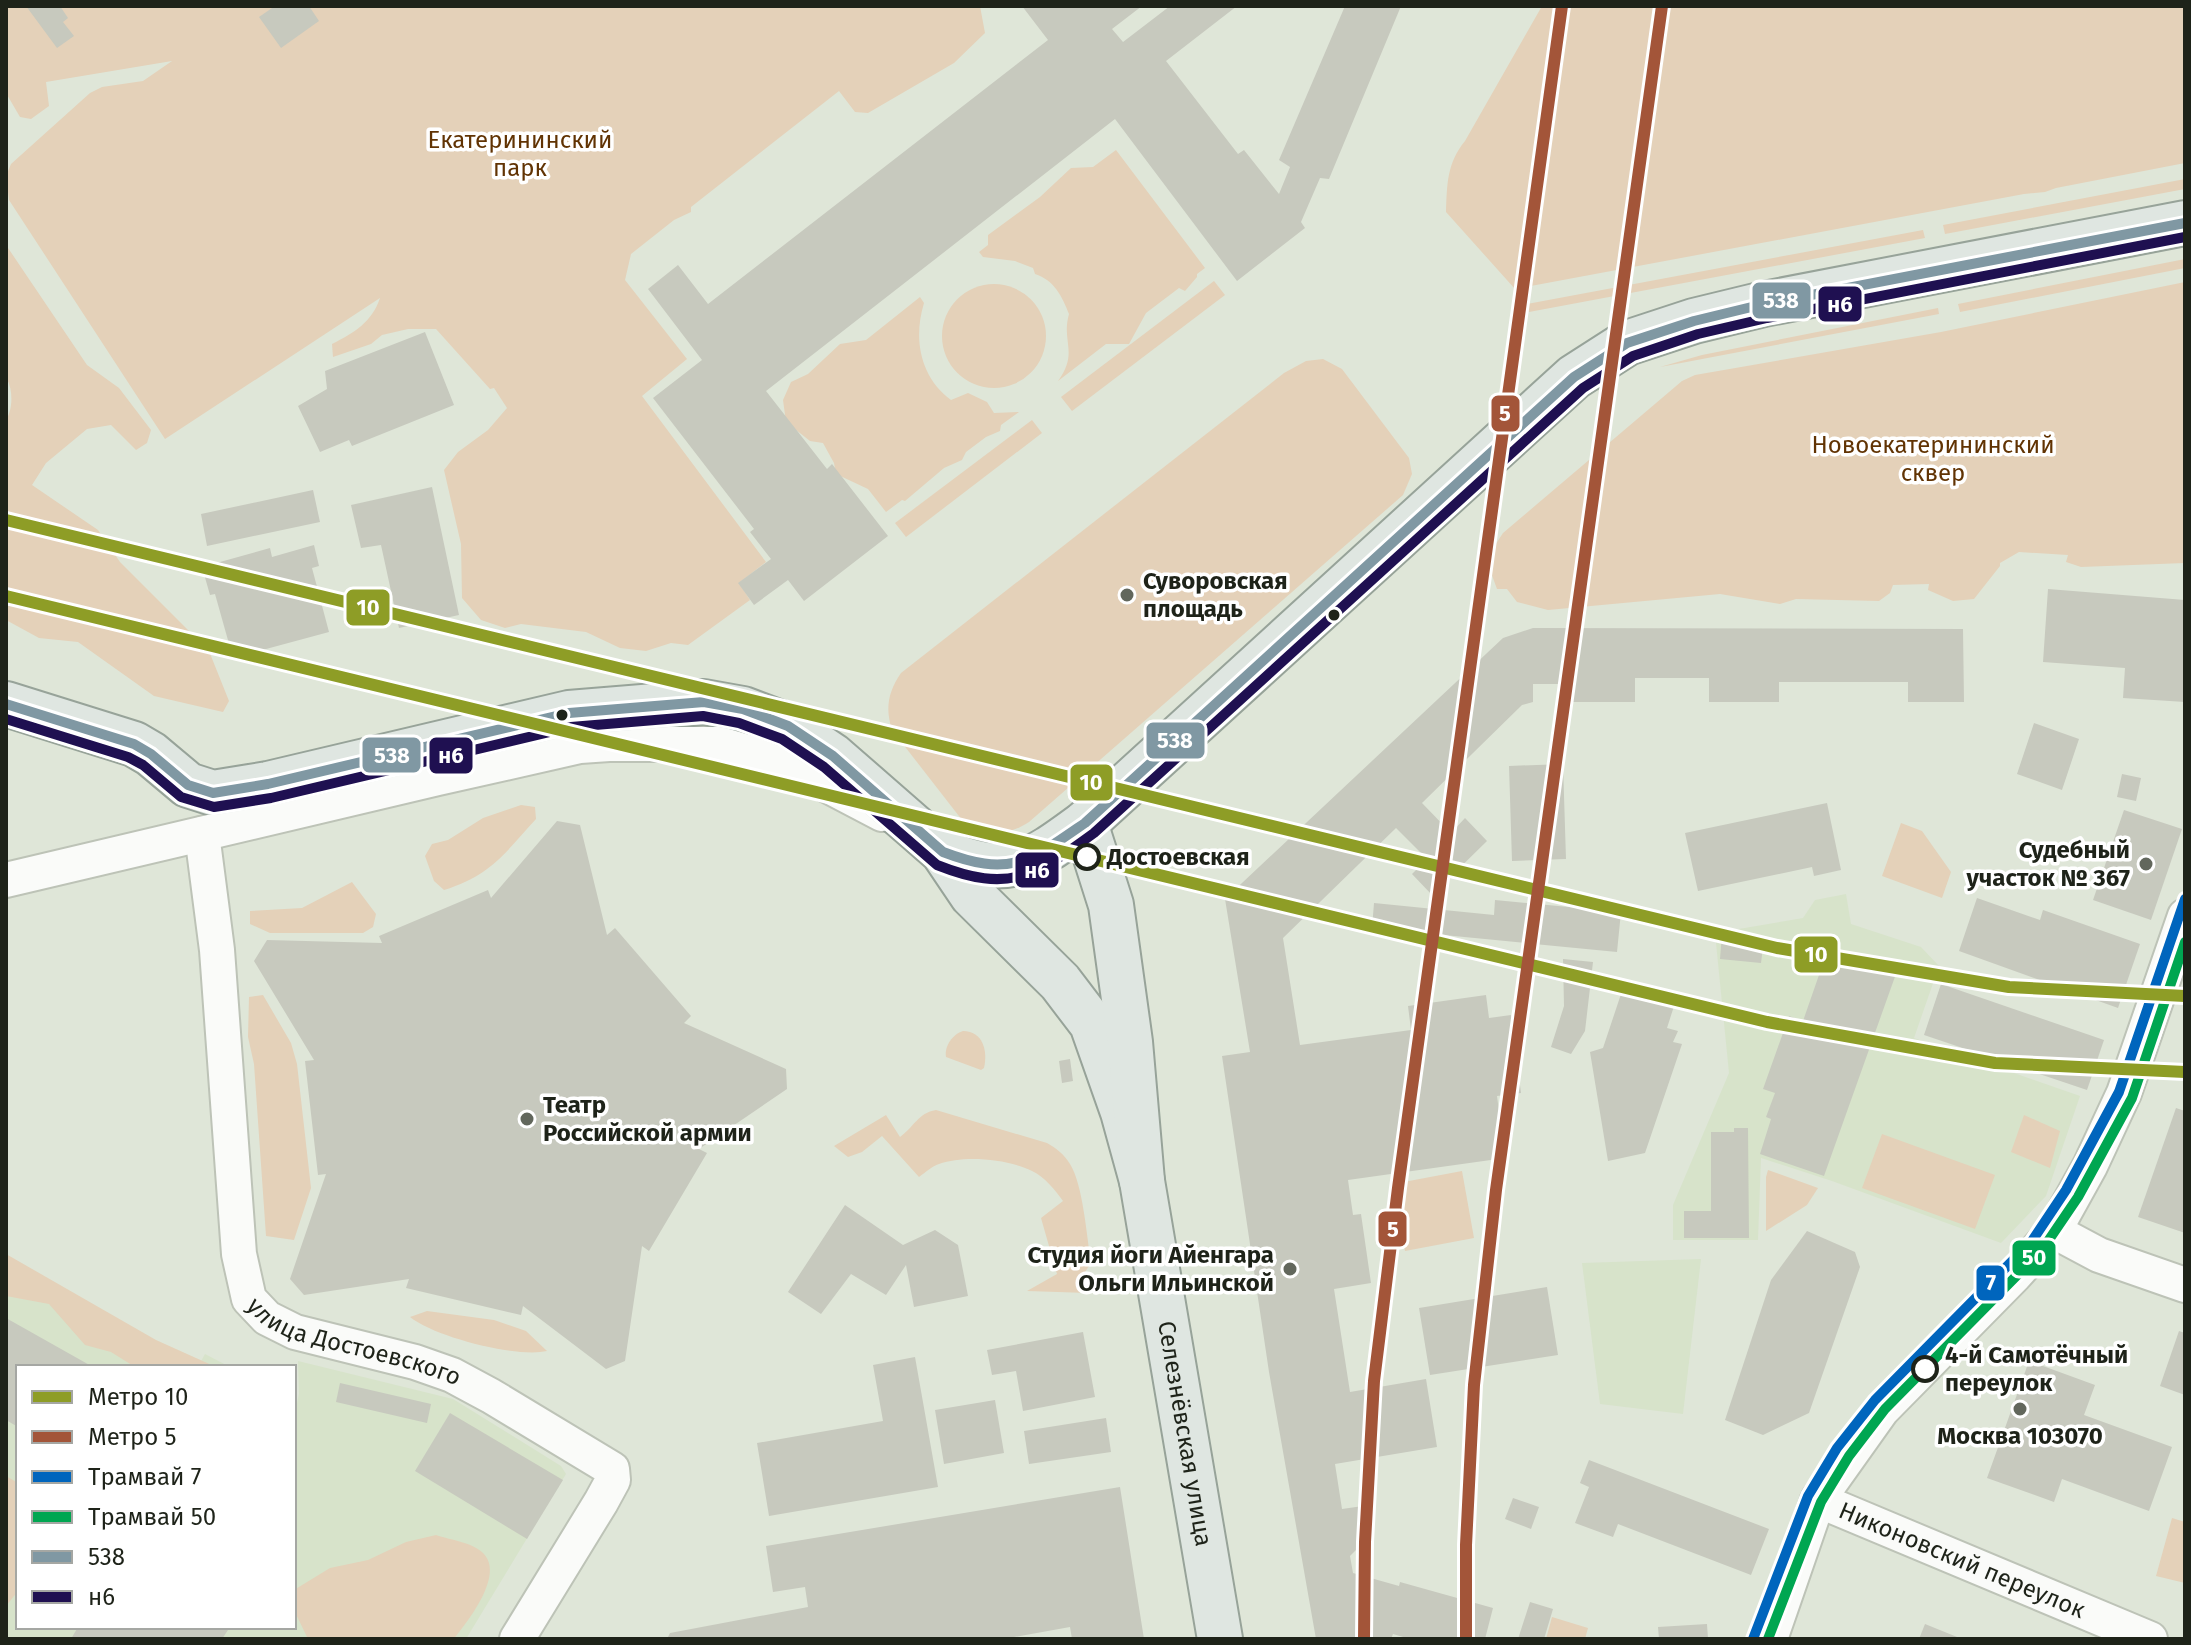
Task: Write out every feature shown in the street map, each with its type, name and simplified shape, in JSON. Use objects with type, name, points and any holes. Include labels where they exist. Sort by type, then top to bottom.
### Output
[{"type":"main road","points":[[6,704],[134,744],[188,785],[213,793],[575,730],[704,702],[743,709],[788,726],[833,756],[943,852],[978,864],[1019,864],[1039,855],[1085,823],[1410,523],[1574,377],[1599,359],[1645,336],[1764,304],[2185,223]]},
{"type":"main road","name":"Селезнёвская улица","points":[[1085,823],[1111,905],[1130,1042],[1142,1181],[1220,1639]]},
{"type":"main road","name":"Селезнёвская улица","points":[[943,852],[972,895],[1060,982],[1092,1024],[1123,1112],[1142,1181]]},
{"type":"street","points":[[6,880],[202,834],[575,730],[720,744],[739,749],[821,782],[896,821],[943,852]]},
{"type":"street","name":"улица Достоевского","points":[[202,834],[217,950],[239,1254],[249,1299],[267,1318],[295,1332],[415,1362],[452,1375],[612,1469],[613,1480],[517,1639]]},
{"type":"street","points":[[1770,1639],[1818,1500],[1882,1410],[2054,1231],[2090,1166],[2124,1093],[2185,916]]},
{"type":"street","points":[[2054,1231],[2099,1255],[2185,1285]]},
{"type":"street","name":"Никоновский переулок","points":[[1818,1500],[2150,1639]]},
{"type":"shaded area","points":[[1846,894],[1851,924],[1921,947],[1939,966],[1914,1038],[2080,1096],[2046,1196],[2001,1243],[1761,1158],[1758,1240],[1673,1240],[1673,1205],[1729,1073],[1715,933],[1803,918],[1815,900]]},
{"type":"shaded area","points":[[1701,1259],[1683,1414],[1600,1404],[1582,1263]]},
{"type":"shaded area","points":[[6,1266],[200,1363],[205,1354],[226,1365],[16,1365],[16,1629],[296,1629],[298,1361],[453,1399],[561,1466],[566,1474],[466,1639],[6,1639]]},
{"type":"green space","name":"Екатерининский парк","points":[[6,6],[980,6],[985,33],[954,63],[868,113],[855,112],[839,91],[691,207],[691,212],[674,220],[631,254],[625,280],[687,359],[642,396],[766,562],[739,583],[750,600],[688,645],[671,643],[646,651],[620,648],[586,632],[521,624],[505,628],[481,620],[462,598],[461,544],[444,470],[458,452],[488,430],[507,408],[494,388],[490,389],[436,329],[408,329],[382,335],[371,344],[333,357],[332,344],[361,326],[380,298],[165,439],[9,200],[6,176],[11,164],[90,93],[102,87],[143,81],[172,61],[46,82],[49,106],[31,119],[20,117],[6,93]]},
{"type":"green space","points":[[1542,6],[2185,6],[2185,163],[2045,192],[1515,289],[1446,212],[1448,183],[1459,149]]},
{"type":"green space","points":[[1116,150],[1205,268],[1185,291],[1179,288],[1146,313],[1129,344],[1106,344],[1058,381],[1069,354],[1069,314],[1060,295],[1047,280],[1035,274],[1033,268],[1015,261],[983,257],[979,252],[988,245],[988,235],[1040,197],[1071,168],[1093,167]]},
{"type":"green space","points":[[2185,179],[2185,189],[1945,234],[1943,225]]},
{"type":"green space","points":[[1923,230],[1925,238],[1529,312],[1527,304]]},
{"type":"green space","points":[[6,245],[87,365],[119,388],[151,430],[147,443],[136,450],[111,425],[87,429],[46,463],[32,485],[98,530],[120,562],[209,651],[229,701],[223,712],[154,696],[78,642],[39,638],[6,620],[6,420],[11,400],[7,379],[6,386]]},
{"type":"green space","points":[[2185,259],[2185,268],[1960,312],[1958,304]]},
{"type":"green space","points":[[1214,281],[1225,295],[1072,411],[1061,397]]},
{"type":"green space","name":"Новоекатерининский сквер","points":[[2185,282],[2185,563],[2081,567],[2066,562],[2068,555],[2019,552],[2000,563],[1974,599],[1953,601],[1928,590],[1929,584],[1893,585],[1890,593],[1879,601],[1796,599],[1780,604],[1720,594],[1548,610],[1517,602],[1507,589],[1497,589],[1486,559],[1503,533],[1682,381],[1695,375],[1941,332]]},
{"type":"green space","points":[[994,284],[1014,288],[1031,299],[1042,316],[1046,336],[1042,356],[1031,373],[1014,384],[994,388],[974,384],[957,373],[946,356],[942,336],[946,316],[957,299],[974,288]]},
{"type":"green space","points":[[920,297],[924,303],[919,330],[922,356],[940,391],[951,400],[968,393],[987,402],[994,413],[1019,412],[1001,425],[1000,431],[966,452],[962,460],[944,468],[905,501],[886,512],[868,489],[836,474],[834,463],[823,443],[810,441],[786,422],[783,400],[791,382],[808,374],[840,344],[866,340]]},
{"type":"green space","points":[[1938,308],[1939,314],[1660,367],[1702,355]]},
{"type":"green space","points":[[1323,359],[1342,369],[1409,458],[1412,474],[1403,495],[1029,822],[1012,830],[996,832],[962,820],[892,730],[889,700],[901,673],[1284,373],[1306,361]]},
{"type":"green space","points":[[1032,420],[1042,433],[906,537],[895,523]]},
{"type":"green space","points":[[521,805],[535,807],[536,819],[496,862],[474,878],[444,890],[434,881],[425,856],[432,844],[448,840],[483,818]]},
{"type":"green space","points":[[1901,823],[1922,831],[1951,872],[1942,898],[1882,876]]},
{"type":"green space","points":[[352,882],[376,914],[373,927],[363,933],[270,933],[250,924],[250,911],[302,908]]},
{"type":"green space","points":[[263,995],[291,1043],[297,1064],[311,1188],[294,1240],[266,1236],[254,1064],[248,1037],[249,997]]},
{"type":"green space","points":[[963,1031],[975,1034],[982,1043],[985,1062],[981,1070],[946,1057],[950,1041]]},
{"type":"green space","points":[[936,1110],[1047,1143],[1065,1157],[1078,1184],[1084,1212],[1091,1263],[1083,1275],[1088,1293],[1027,1291],[1057,1274],[1041,1218],[1063,1201],[1037,1174],[1011,1164],[973,1159],[939,1164],[919,1177],[882,1136],[862,1152],[848,1157],[834,1146],[886,1115],[900,1137],[920,1117]]},
{"type":"green space","points":[[2024,1115],[2060,1131],[2050,1168],[2011,1152]]},
{"type":"green space","points":[[1882,1134],[1995,1175],[1975,1229],[1862,1188]]},
{"type":"green space","points":[[1768,1170],[1818,1188],[1807,1205],[1766,1231],[1766,1177]]},
{"type":"green space","points":[[1462,1171],[1474,1238],[1405,1251],[1393,1184]]},
{"type":"green space","points":[[6,1254],[156,1340],[212,1365],[132,1365],[111,1352],[85,1345],[49,1304],[6,1296]]},
{"type":"green space","points":[[427,1311],[494,1320],[526,1331],[547,1351],[516,1351],[476,1344],[438,1332],[410,1317]]},
{"type":"green space","points":[[6,1476],[16,1482],[16,1594],[6,1606]]},
{"type":"green space","points":[[2172,1518],[2185,1522],[2185,1583],[2156,1576]]},
{"type":"green space","points":[[436,1535],[474,1547],[484,1554],[489,1563],[490,1574],[482,1598],[454,1639],[308,1639],[296,1614],[296,1589],[330,1568],[368,1560],[406,1542]]},
{"type":"green space","points":[[1552,1617],[1588,1628],[1585,1639],[1546,1639]]},
{"type":"building","points":[[26,6],[60,6],[68,18],[63,22],[74,36],[57,48]]},
{"type":"building","points":[[275,6],[309,6],[319,21],[281,48],[259,17]]},
{"type":"building","points":[[1022,6],[1142,6],[1112,29],[1123,42],[1170,6],[1237,6],[1166,61],[1238,154],[1244,150],[1279,194],[1290,167],[1279,160],[1345,6],[1401,6],[1329,179],[1320,178],[1301,222],[1305,228],[1237,281],[1115,119],[766,391],[827,469],[832,464],[888,536],[804,601],[788,580],[754,605],[738,583],[771,559],[750,532],[754,529],[653,398],[702,360],[648,289],[678,265],[708,304],[1048,40]]},
{"type":"building","points":[[425,332],[454,405],[352,446],[349,440],[320,452],[298,406],[327,389],[325,371]]},
{"type":"building","points":[[432,487],[459,615],[399,628],[381,545],[361,548],[351,505]]},
{"type":"building","points":[[313,490],[320,522],[207,546],[201,514]]},
{"type":"building","points":[[314,545],[319,566],[312,568],[329,632],[233,658],[215,594],[210,595],[202,567],[270,548],[272,557]]},
{"type":"building","points":[[2048,589],[2185,600],[2185,702],[2123,698],[2125,668],[2043,662]]},
{"type":"building","points":[[1533,628],[1963,629],[1964,702],[1908,702],[1908,682],[1779,682],[1779,702],[1709,702],[1709,678],[1635,678],[1635,702],[1564,702],[1564,684],[1533,684],[1533,702],[1522,705],[1422,803],[1451,833],[1465,818],[1487,841],[1432,895],[1412,874],[1427,859],[1396,828],[1283,938],[1300,1045],[1411,1030],[1408,1006],[1486,995],[1489,1018],[1511,1015],[1521,1093],[1497,1096],[1505,1158],[1348,1180],[1353,1215],[1361,1214],[1371,1283],[1334,1289],[1350,1392],[1426,1379],[1437,1447],[1335,1464],[1342,1509],[1363,1506],[1368,1538],[1350,1556],[1353,1573],[1399,1586],[1400,1582],[1493,1608],[1485,1639],[1410,1639],[1393,1634],[1391,1639],[1316,1639],[1269,1372],[1222,1056],[1250,1052],[1225,899],[1503,638]]},
{"type":"building","points":[[2034,723],[2079,739],[2062,790],[2017,774]]},
{"type":"building","points":[[1563,764],[1566,859],[1512,861],[1509,766]]},
{"type":"building","points":[[2122,774],[2141,778],[2136,801],[2117,797]]},
{"type":"building","points":[[1827,803],[1841,870],[1814,876],[1812,867],[1698,891],[1685,833]]},
{"type":"building","points":[[2124,810],[2182,829],[2151,920],[2093,900]]},
{"type":"building","name":"Театр Российской армии","points":[[557,821],[580,825],[607,935],[615,928],[691,1016],[684,1023],[786,1069],[787,1089],[699,1149],[707,1153],[649,1251],[642,1246],[625,1361],[606,1369],[523,1306],[521,1315],[406,1288],[409,1279],[304,1295],[290,1279],[326,1174],[318,1175],[305,1061],[314,1060],[254,961],[267,940],[382,943],[379,936],[488,890],[491,898]]},
{"type":"building","points":[[1977,898],[2040,920],[2043,910],[2140,944],[2118,1008],[1959,951]]},
{"type":"building","points":[[1495,900],[1621,912],[1617,952],[1372,928],[1374,903],[1494,915]]},
{"type":"building","points":[[1722,934],[1764,939],[1761,963],[1720,959]]},
{"type":"building","points":[[1842,951],[1897,971],[1824,1176],[1760,1154],[1771,1119],[1766,1117],[1775,1093],[1763,1089],[1789,1016],[1803,1021],[1827,952],[1840,956]]},
{"type":"building","points":[[1563,959],[1593,962],[1585,1031],[1571,1054],[1551,1047],[1564,1006]]},
{"type":"building","points":[[1941,984],[2104,1040],[2087,1090],[1924,1035]]},
{"type":"building","points":[[1623,988],[1675,1003],[1667,1028],[1678,1031],[1673,1042],[1682,1044],[1645,1153],[1608,1161],[1590,1052],[1603,1048]]},
{"type":"building","points":[[1070,1059],[1073,1081],[1062,1083],[1059,1061]]},
{"type":"building","points":[[2176,1108],[2185,1111],[2185,1233],[2138,1217]]},
{"type":"building","points":[[1734,1128],[1748,1128],[1749,1238],[1684,1238],[1684,1211],[1711,1211],[1711,1132],[1734,1132]]},
{"type":"building","points":[[845,1205],[903,1245],[935,1230],[958,1245],[968,1296],[914,1307],[906,1265],[886,1295],[851,1274],[821,1314],[788,1292]]},
{"type":"building","points":[[1807,1231],[1855,1252],[1860,1267],[1809,1413],[1763,1435],[1725,1420],[1771,1280]]},
{"type":"building","points":[[1547,1287],[1558,1355],[1430,1375],[1419,1308]]},
{"type":"building","points":[[6,1318],[89,1365],[16,1365],[16,1426],[6,1420]]},
{"type":"building","points":[[2179,1331],[2185,1333],[2185,1395],[2160,1386]]},
{"type":"building","points":[[1083,1332],[1095,1397],[1023,1411],[1016,1371],[992,1375],[987,1350]]},
{"type":"building","points":[[915,1357],[938,1487],[769,1516],[757,1443],[883,1421],[873,1365]]},
{"type":"building","points":[[2029,1361],[2095,1385],[2084,1415],[2172,1447],[2149,1511],[2062,1479],[2054,1502],[1987,1478]]},
{"type":"building","points":[[340,1383],[431,1404],[427,1423],[336,1402]]},
{"type":"building","points":[[995,1400],[1004,1453],[944,1464],[935,1410]]},
{"type":"building","points":[[450,1413],[563,1480],[527,1539],[415,1471]]},
{"type":"building","points":[[1106,1418],[1111,1452],[1029,1464],[1024,1431]]},
{"type":"building","points":[[1589,1460],[1769,1529],[1751,1575],[1618,1524],[1613,1537],[1575,1523],[1589,1487],[1580,1483]]},
{"type":"building","points":[[1120,1487],[1144,1639],[1072,1639],[1070,1627],[1003,1639],[667,1639],[670,1633],[808,1607],[805,1587],[773,1592],[766,1546]]},
{"type":"building","points":[[1513,1498],[1539,1507],[1531,1529],[1505,1519]]},
{"type":"building","points":[[1530,1602],[1553,1609],[1544,1639],[1518,1639]]},
{"type":"building","points":[[1707,1624],[1708,1639],[1659,1639],[1658,1627]]},
{"type":"building","points":[[1925,1624],[1962,1639],[1919,1639]]},
{"type":"building","points":[[77,1629],[229,1629],[222,1639],[71,1639]]},
{"type":"metro line","name":"5","points":[[1364,1639],[1365,1542],[1374,1381],[1562,6]]},
{"type":"metro line","name":"5","points":[[1466,1639],[1466,1545],[1474,1385],[1496,1190],[1662,6]]},
{"type":"metro line","name":"10","points":[[6,520],[1777,948],[2009,987],[2185,996]]},
{"type":"metro line","name":"10","points":[[6,596],[1767,1022],[1995,1063],[2185,1072]]},
{"type":"tram line","name":"7","points":[[1753,1639],[1808,1496],[1837,1448],[1875,1400],[2032,1241],[2066,1190],[2119,1092],[2185,899]]},
{"type":"tram line","name":"50","points":[[1768,1639],[1821,1502],[1849,1456],[1885,1409],[2042,1250],[2078,1197],[2132,1098],[2185,942]]},
{"type":"transit line","name":"538","points":[[6,704],[134,744],[188,785],[213,793],[268,784],[569,713],[704,702],[743,709],[788,726],[833,756],[943,852],[986,864],[1019,862],[1034,856],[1085,823],[1574,377],[1627,343],[1694,321],[1764,304],[2185,223]]},
{"type":"transit line","name":"н6","points":[[6,719],[128,757],[143,765],[181,797],[214,807],[271,798],[571,727],[703,716],[739,723],[782,739],[824,767],[937,865],[984,878],[1021,876],[1055,860],[1094,833],[1583,388],[1633,356],[1698,334],[1767,318],[2185,237]]},
{"type":"place","name":"Суворовская площадь","points":[[1127,595]]},
{"type":"place","name":"Достоевская","points":[[1087,857]]},
{"type":"place","name":"Судебный участок № 367","points":[[2146,864]]},
{"type":"place","name":"Театр Российской армии","points":[[527,1119]]},
{"type":"place","name":"Студия йоги Айенгара Ольги Ильинской","points":[[1290,1269]]},
{"type":"place","name":"4-й Самотёчный переулок","points":[[1925,1369]]},
{"type":"place","name":"Москва 103070","points":[[2020,1409]]}]
